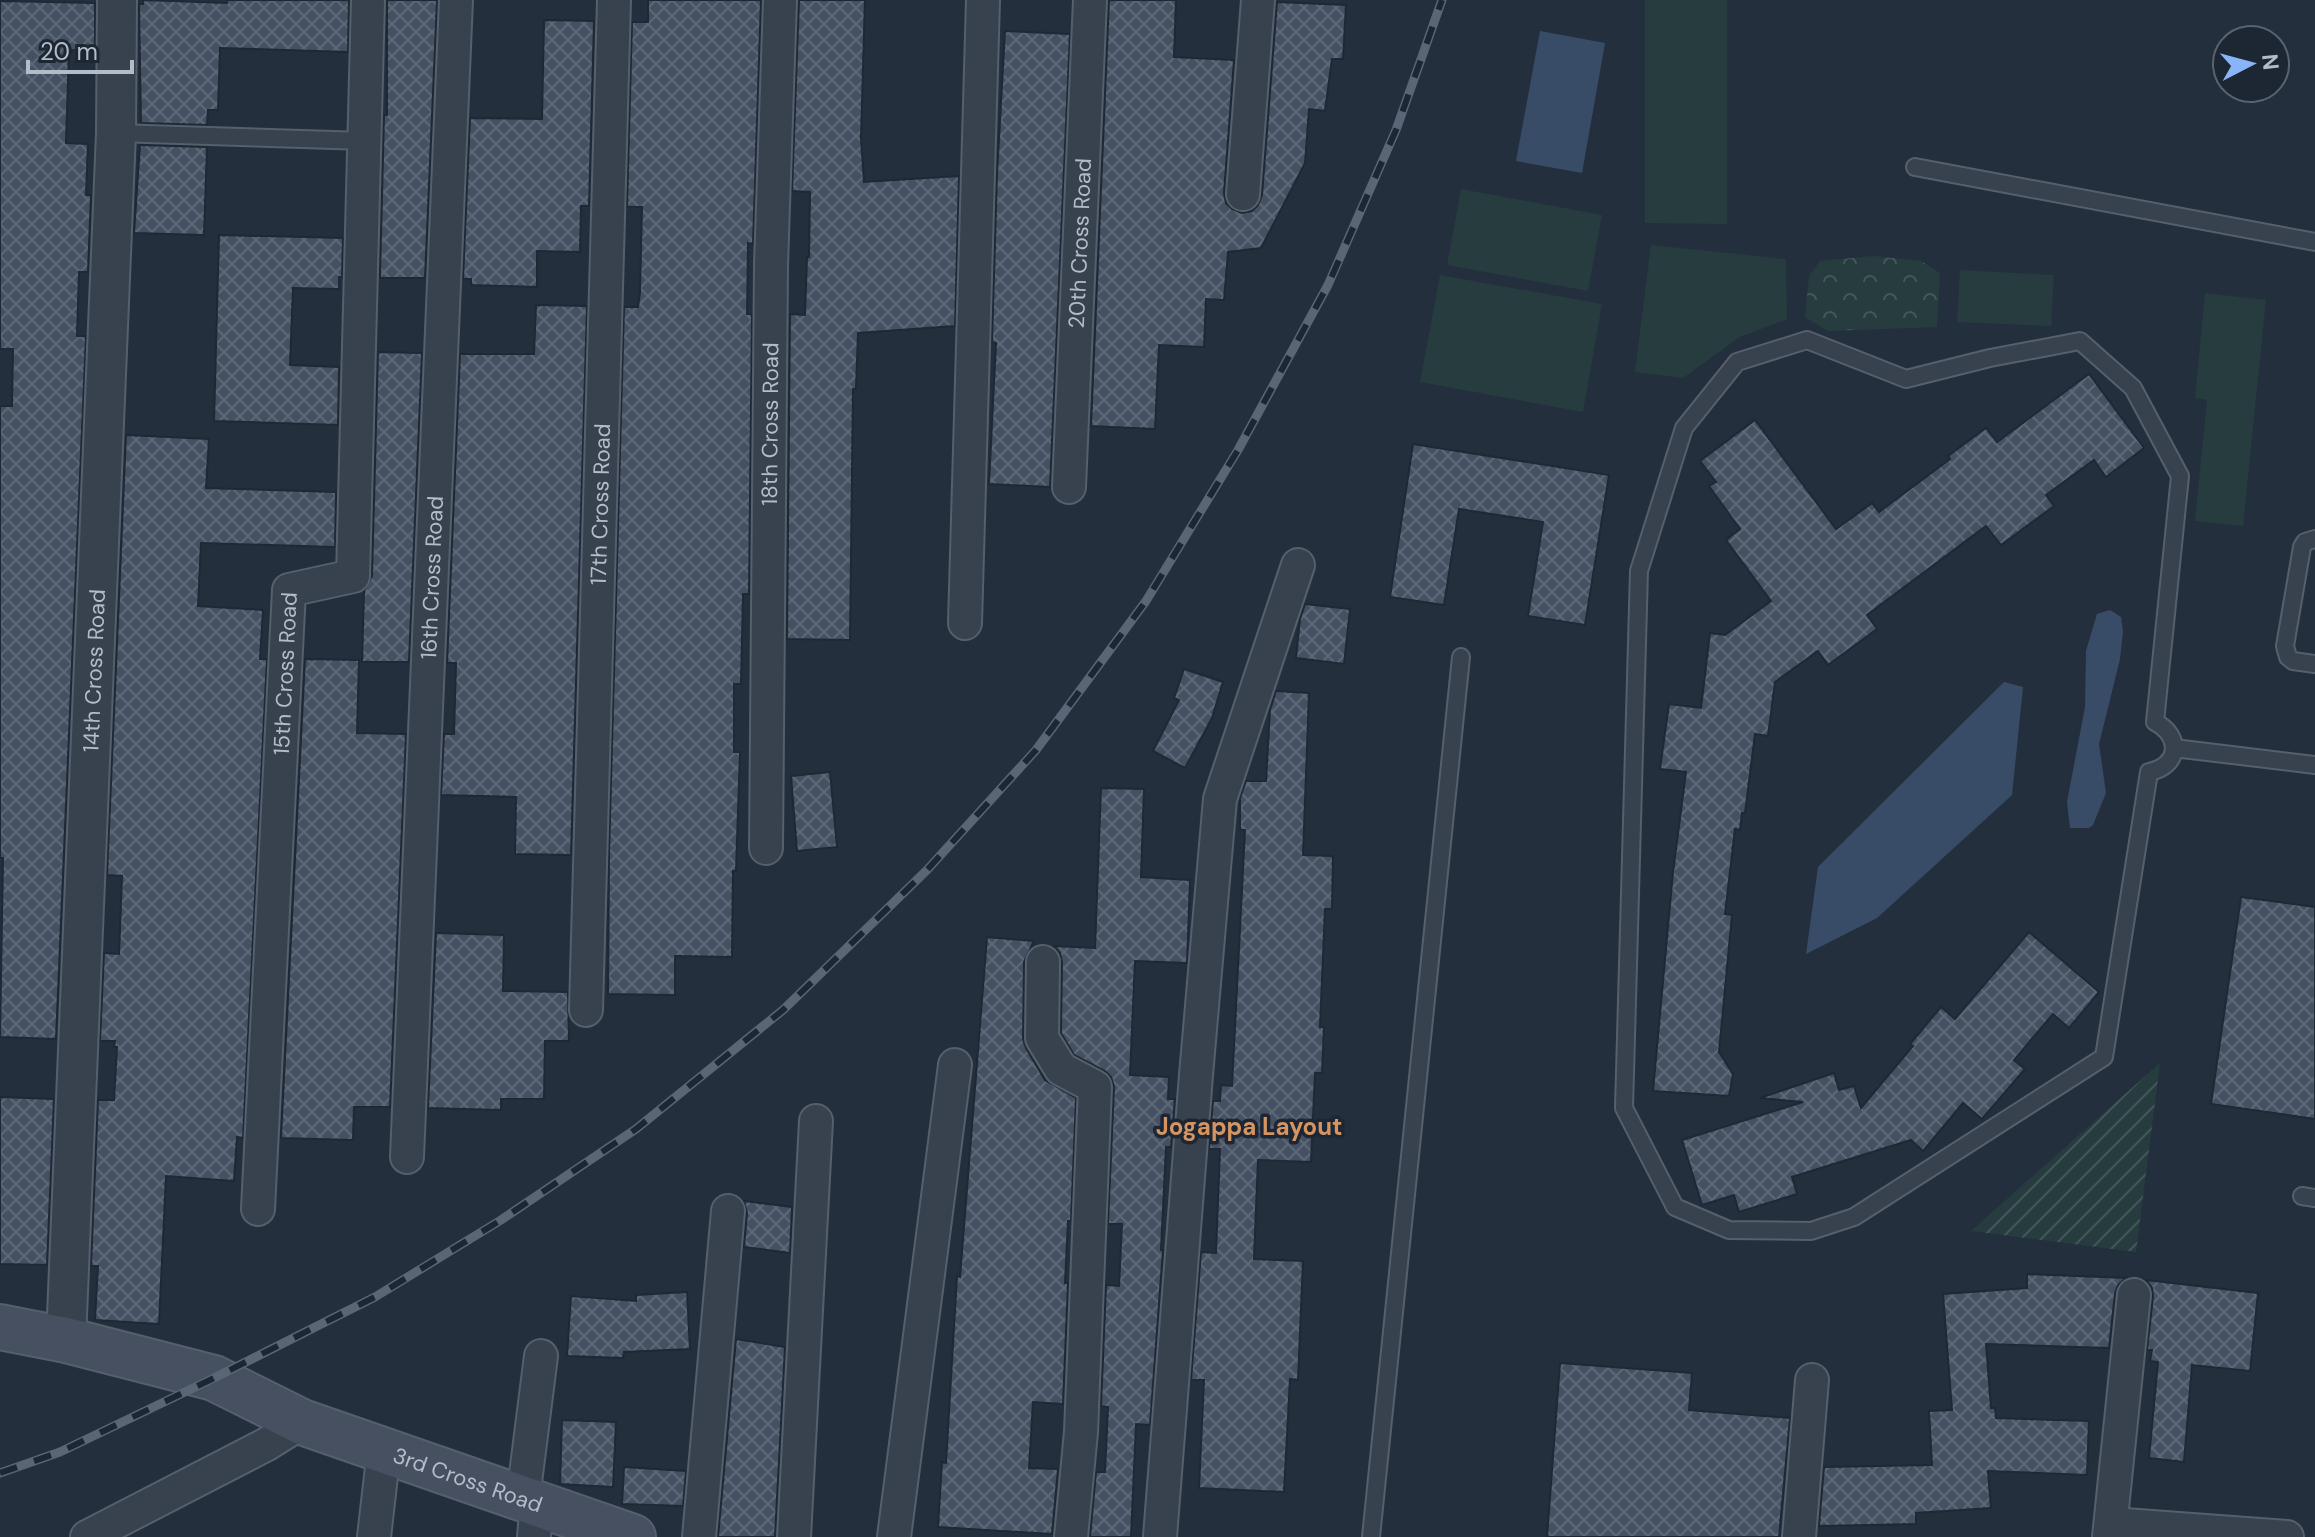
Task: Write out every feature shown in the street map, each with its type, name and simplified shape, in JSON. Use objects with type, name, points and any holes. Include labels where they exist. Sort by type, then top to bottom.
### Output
[{"type":"main road","name":"3rd Cross Road","points":[[0,1327],[66,1340],[214,1378],[302,1422],[384,1450],[531,1513],[633,1537]]},
{"type":"street","name":"14th Cross Road","points":[[66,1340],[116,133],[117,0]]},
{"type":"street","name":"15th Cross Road","points":[[258,1209],[289,590],[353,576],[368,0]]},
{"type":"street","name":"16th Cross Road","points":[[407,1157],[456,0]]},
{"type":"street","name":"17th Cross Road","points":[[586,1010],[614,0]]},
{"type":"street","name":"18th Cross Road","points":[[766,848],[771,265],[780,0]]},
{"type":"street","points":[[965,623],[983,0]]},
{"type":"street","name":"20th Cross Road","points":[[1069,487],[1090,0]]},
{"type":"street","points":[[1243,194],[1258,0]]},
{"type":"street","points":[[1160,1537],[1220,799],[1298,565]]},
{"type":"street","points":[[1043,962],[1042,1038],[1061,1069],[1095,1087],[1081,1432],[1071,1537]]},
{"type":"street","points":[[894,1537],[955,1065]]},
{"type":"street","points":[[794,1537],[816,1121]]},
{"type":"street","points":[[699,1537],[728,1211]]},
{"type":"street","points":[[2134,1295],[2110,1531],[2287,1537]]},
{"type":"street","points":[[531,1513],[541,1356]]},
{"type":"street","points":[[1799,1537],[1812,1380]]},
{"type":"street","points":[[87,1537],[267,1444],[302,1422]]},
{"type":"street","points":[[374,1537],[384,1450]]},
{"type":"lane","points":[[116,133],[365,141]]},
{"type":"lane","points":[[1915,167],[2315,242]]},
{"type":"lane","points":[[1807,340],[1906,379],[1990,358],[2080,341],[2133,388],[2180,476],[2155,722],[2166,728],[2174,748],[2172,758],[2165,766],[2149,772],[2104,1057],[1854,1217],[1811,1231],[1729,1230],[1675,1207],[1624,1108],[1639,571],[1684,428],[1737,362],[1807,340]]},
{"type":"lane","points":[[2315,539],[2305,542],[2302,547],[2285,646],[2288,657],[2293,661],[2315,664]]},
{"type":"lane","points":[[1371,1537],[1461,657]]},
{"type":"lane","points":[[2174,748],[2315,765]]},
{"type":"green space","points":[[1645,0],[1727,0],[1727,224],[1645,223]]},
{"type":"green space","points":[[1461,189],[1602,215],[1588,291],[1447,265]]},
{"type":"green space","points":[[1651,245],[1786,259],[1787,319],[1740,337],[1683,378],[1635,372]]},
{"type":"green space","points":[[1873,256],[1921,261],[1940,273],[1937,327],[1828,331],[1805,317],[1809,276],[1820,261]]},
{"type":"green space","points":[[1960,270],[2054,275],[2051,326],[1957,322]]},
{"type":"green space","points":[[1440,275],[1602,304],[1583,412],[1420,382]]},
{"type":"green space","points":[[2205,293],[2266,300],[2243,526],[2195,521],[2207,400],[2195,398]]},
{"type":"green space","points":[[2160,1063],[2136,1252],[1971,1231]]},
{"type":"water","points":[[1540,31],[1605,43],[1582,173],[1516,161]]},
{"type":"water","points":[[2110,610],[2121,617],[2123,631],[2120,659],[2099,744],[2106,793],[2093,825],[2089,828],[2070,828],[2067,802],[2085,707],[2086,651],[2097,614]]},
{"type":"water","points":[[2004,682],[2023,687],[2012,795],[1877,918],[1806,954],[1818,867]]},
{"type":"building","points":[[143,0],[227,3],[227,0],[349,0],[348,52],[220,48],[218,110],[208,110],[207,125],[141,123],[139,4],[143,4]]},
{"type":"building","points":[[387,0],[437,0],[425,278],[380,278],[384,115],[387,115]]},
{"type":"building","points":[[648,0],[761,0],[753,244],[748,243],[747,314],[752,314],[749,594],[743,594],[741,684],[734,684],[734,752],[740,752],[732,957],[675,956],[675,995],[608,994],[624,307],[638,307],[640,292],[642,207],[627,207],[632,22],[648,22]]},
{"type":"building","points":[[799,0],[865,0],[861,138],[864,182],[959,176],[955,326],[858,333],[856,389],[853,389],[850,640],[787,639],[790,314],[805,315],[809,257],[810,192],[792,191]]},
{"type":"building","points":[[1109,0],[1176,0],[1174,57],[1234,60],[1224,193],[1226,203],[1242,213],[1252,211],[1262,195],[1277,2],[1346,5],[1343,59],[1332,59],[1325,111],[1309,109],[1305,163],[1261,248],[1228,252],[1224,300],[1206,299],[1204,347],[1159,345],[1155,429],[1091,426]]},
{"type":"building","points":[[0,1],[95,3],[95,51],[69,50],[66,143],[88,144],[86,195],[91,195],[88,272],[79,272],[77,336],[86,336],[56,1039],[0,1037],[3,858],[0,858],[0,406],[12,406],[13,349],[0,349]]},
{"type":"building","points":[[544,20],[594,21],[589,206],[581,206],[580,252],[537,251],[537,287],[471,285],[471,279],[463,279],[470,118],[542,119]]},
{"type":"building","points":[[1005,31],[1070,34],[1050,487],[989,484],[996,343],[992,342],[997,174]]},
{"type":"building","points":[[140,145],[207,147],[204,235],[134,233]]},
{"type":"building","points":[[219,235],[343,238],[339,289],[293,288],[290,365],[339,367],[338,425],[214,421]]},
{"type":"building","points":[[536,305],[587,306],[571,855],[515,854],[516,797],[441,795],[444,734],[454,734],[456,663],[447,663],[460,354],[534,354]]},
{"type":"building","points":[[378,352],[422,353],[409,662],[362,662],[364,591],[372,576]]},
{"type":"building","points":[[2089,374],[2144,448],[2106,477],[2094,460],[2046,495],[2054,506],[2001,545],[1986,526],[1867,615],[1877,629],[1828,665],[1818,651],[1775,682],[1768,736],[1755,734],[1745,813],[1742,813],[1740,830],[1735,829],[1725,914],[1732,915],[1719,1052],[1733,1074],[1729,1096],[1653,1091],[1673,872],[1686,772],[1660,769],[1669,704],[1701,708],[1710,633],[1725,635],[1771,601],[1726,540],[1740,529],[1709,486],[1716,482],[1700,461],[1755,420],[1836,529],[1872,503],[1879,512],[1986,428],[1997,442]]},
{"type":"building","points":[[126,435],[209,439],[206,488],[336,492],[335,547],[201,543],[198,606],[263,610],[260,659],[267,659],[243,1138],[237,1137],[234,1181],[166,1176],[159,1324],[95,1320],[98,1266],[91,1266],[98,1100],[114,1100],[117,1047],[114,1047],[115,1041],[100,1041],[104,953],[119,954],[122,876],[107,875]]},
{"type":"building","points":[[1413,444],[1609,475],[1585,625],[1528,616],[1543,522],[1459,509],[1444,605],[1390,597]]},
{"type":"building","points":[[1305,604],[1350,609],[1344,664],[1296,658],[1300,619]]},
{"type":"building","points":[[305,659],[359,660],[357,733],[406,734],[390,1107],[354,1107],[353,1140],[281,1138]]},
{"type":"building","points":[[1184,669],[1223,682],[1212,718],[1185,768],[1153,751],[1179,700],[1174,698]]},
{"type":"building","points":[[1276,691],[1309,693],[1303,855],[1333,856],[1332,909],[1325,909],[1320,1027],[1324,1027],[1322,1073],[1315,1073],[1311,1162],[1258,1160],[1254,1259],[1303,1261],[1298,1380],[1290,1379],[1284,1492],[1199,1488],[1204,1380],[1191,1380],[1201,1252],[1216,1253],[1220,1149],[1209,1149],[1213,1101],[1220,1101],[1221,1085],[1232,1086],[1245,830],[1240,830],[1240,798],[1246,781],[1266,781],[1270,710]]},
{"type":"building","points":[[830,772],[837,847],[797,851],[791,776]]},
{"type":"building","points":[[1101,788],[1144,789],[1141,877],[1190,880],[1187,963],[1135,961],[1130,1075],[1169,1077],[1168,1099],[1175,1099],[1171,1147],[1166,1147],[1163,1250],[1150,1425],[1136,1424],[1131,1537],[1090,1537],[1096,1472],[1105,1472],[1108,1407],[1101,1406],[1106,1285],[1119,1286],[1122,1224],[1108,1224],[1114,1087],[1105,1071],[1074,1055],[1061,1033],[1062,962],[1054,946],[1095,948]]},
{"type":"building","points":[[2241,897],[2315,907],[2315,1119],[2211,1104]]},
{"type":"building","points":[[2029,932],[2099,992],[2069,1028],[2053,1014],[2014,1060],[2025,1069],[1982,1119],[1963,1103],[1923,1151],[1911,1140],[1792,1177],[1797,1194],[1739,1212],[1734,1195],[1702,1205],[1682,1140],[1803,1102],[1760,1098],[1834,1073],[1839,1090],[1854,1086],[1861,1108],[1941,1007],[1955,1019]]},
{"type":"building","points":[[436,933],[504,935],[503,991],[568,992],[569,1041],[545,1041],[544,1099],[501,1099],[501,1110],[428,1108]]},
{"type":"building","points":[[987,937],[1034,941],[1024,962],[1023,1039],[1045,1080],[1076,1098],[1065,1283],[1068,1283],[1063,1404],[1033,1402],[1029,1468],[1058,1469],[1052,1534],[938,1527],[942,1462],[946,1463],[957,1276],[960,1277]]},
{"type":"building","points":[[0,1097],[54,1099],[47,1265],[0,1264]]},
{"type":"building","points":[[744,1201],[792,1207],[790,1253],[744,1247],[747,1213]]},
{"type":"building","points":[[2027,1274],[2126,1278],[2115,1293],[2109,1348],[1986,1344],[1991,1408],[1995,1408],[1996,1418],[2089,1421],[2087,1475],[1988,1471],[1991,1508],[1916,1513],[1916,1524],[1819,1526],[1824,1467],[1932,1465],[1929,1411],[1952,1410],[1943,1294],[2027,1288]]},
{"type":"building","points":[[2146,1280],[2258,1293],[2250,1371],[2192,1365],[2184,1462],[2149,1458],[2158,1362],[2150,1361],[2152,1350],[2147,1350],[2153,1297],[2152,1288]]},
{"type":"building","points":[[687,1292],[690,1349],[624,1352],[623,1358],[567,1356],[571,1296],[636,1301],[636,1295]]},
{"type":"building","points":[[736,1339],[785,1347],[775,1537],[718,1537]]},
{"type":"building","points":[[1560,1363],[1692,1373],[1689,1410],[1790,1418],[1779,1537],[1547,1537]]},
{"type":"building","points":[[562,1420],[616,1422],[613,1487],[560,1484]]},
{"type":"building","points":[[624,1467],[686,1471],[683,1506],[622,1504]]},
{"type":"railway","points":[[0,1473],[60,1452],[375,1297],[501,1220],[636,1129],[783,1010],[927,870],[1036,750],[1146,601],[1238,450],[1328,285],[1396,130],[1442,0]]},
{"type":"district","name":"Jogappa Layout","points":[[1249,1126]]}]
